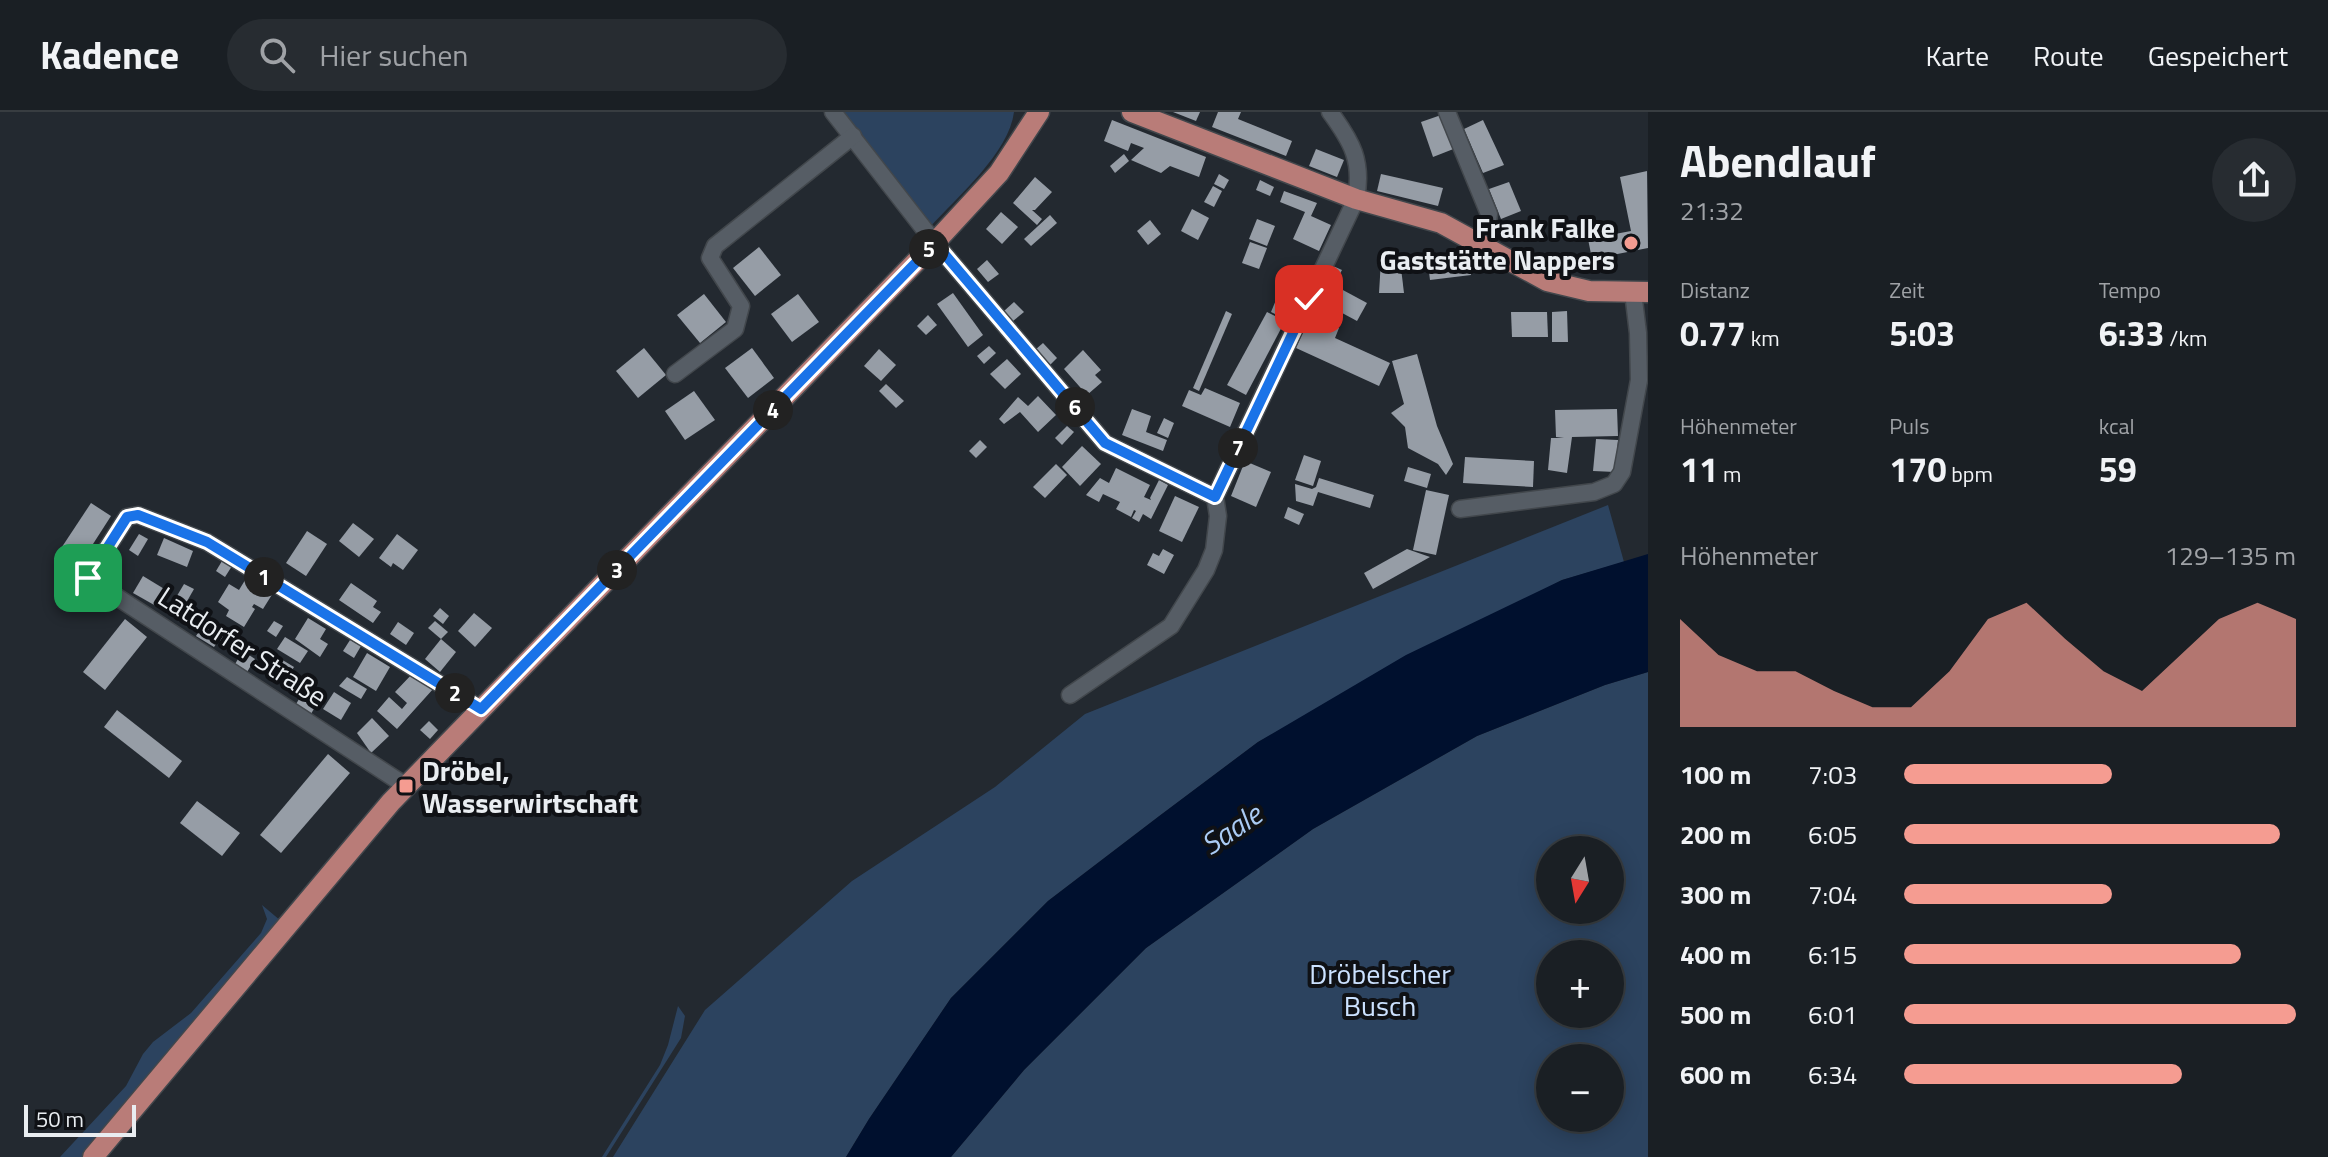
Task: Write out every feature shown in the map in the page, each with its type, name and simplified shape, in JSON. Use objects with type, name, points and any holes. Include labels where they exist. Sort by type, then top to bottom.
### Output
[{"type":"main road","points":[[93,1157],[391,802],[935,243],[999,173],[1039,112]]},
{"type":"main road","points":[[1136,113],[1356,199],[1441,223],[1547,281],[1589,291],[1641,292]]},
{"type":"street","points":[[833,112],[935,243],[1105,443],[1215,497]]},
{"type":"street","points":[[1070,695],[1171,626],[1206,570],[1214,550],[1218,516],[1215,497],[1356,199],[1358,162],[1351,141],[1330,112]]},
{"type":"street","points":[[1447,112],[1489,214],[1486,236],[1481,244]]},
{"type":"street","points":[[675,374],[735,329],[741,306],[710,258],[715,246],[853,136]]},
{"type":"street","points":[[1460,509],[1594,492],[1614,484],[1622,472],[1639,380],[1641,292]]},
{"type":"street","name":"Latdorfer Straße","points":[[406,786],[88,578],[127,517],[138,515],[207,542],[481,709]]},
{"type":"green space","points":[[843,112],[1014,112],[1003,143],[930,227]]},
{"type":"green space","points":[[1608,505],[1624,562],[1562,580],[1258,742],[1048,901],[951,998],[846,1157],[613,1157],[705,1010],[852,881],[995,787],[1085,714]]},
{"type":"green space","name":"Dröbelscher Busch","points":[[1648,672],[1648,1157],[951,1157],[1024,1070],[1146,948],[1313,829],[1477,736],[1605,685]]},
{"type":"green space","points":[[262,905],[281,921],[82,1157],[60,1157],[126,1086],[153,1042],[191,1013],[261,933],[267,919]]},
{"type":"green space","points":[[678,1006],[685,1016],[681,1038],[606,1157],[602,1157],[660,1065]]},
{"type":"water","name":"Saale","points":[[1648,554],[1648,672],[1605,685],[1477,736],[1313,829],[1146,948],[1024,1070],[951,1157],[846,1157],[951,998],[1048,901],[1158,817],[1258,742],[1406,655],[1562,580]]},
{"type":"building","points":[[1173,112],[1200,112],[1196,121]]},
{"type":"building","points":[[1218,112],[1241,112],[1238,119],[1292,141],[1286,156],[1212,127]]},
{"type":"building","points":[[1444,114],[1456,148],[1433,157],[1421,122]]},
{"type":"building","points":[[1112,120],[1206,157],[1199,177],[1170,166],[1161,173],[1131,160],[1144,148],[1131,143],[1128,151],[1104,141]]},
{"type":"building","points":[[1483,120],[1504,165],[1483,173],[1464,129]]},
{"type":"building","points":[[1316,149],[1344,160],[1337,177],[1309,166]]},
{"type":"building","points":[[1124,154],[1129,161],[1115,173],[1110,166]]},
{"type":"building","points":[[1647,171],[1648,248],[1592,259],[1588,239],[1631,231],[1620,177]]},
{"type":"building","points":[[1219,174],[1229,180],[1224,189],[1214,184]]},
{"type":"building","points":[[1381,174],[1443,188],[1438,206],[1377,191]]},
{"type":"building","points":[[1035,177],[1052,192],[1032,210],[1042,219],[1037,225],[1013,203]]},
{"type":"building","points":[[1260,180],[1274,187],[1270,196],[1256,190]]},
{"type":"building","points":[[1509,182],[1521,211],[1501,219],[1489,189]]},
{"type":"building","points":[[1213,186],[1222,191],[1214,207],[1204,202]]},
{"type":"building","points":[[1284,191],[1317,203],[1311,216],[1331,225],[1319,251],[1293,239],[1305,212],[1280,202]]},
{"type":"building","points":[[1192,209],[1209,218],[1198,240],[1181,231]]},
{"type":"building","points":[[1001,212],[1018,227],[1002,244],[986,229]]},
{"type":"building","points":[[1050,215],[1057,223],[1031,246],[1024,239]]},
{"type":"building","points":[[1257,219],[1275,226],[1267,246],[1249,239]]},
{"type":"building","points":[[1150,220],[1161,234],[1148,245],[1137,231]]},
{"type":"building","points":[[1250,242],[1267,248],[1259,269],[1242,263]]},
{"type":"building","points":[[759,247],[781,275],[755,296],[733,268]]},
{"type":"building","points":[[1468,251],[1471,275],[1430,280],[1427,256]]},
{"type":"building","points":[[987,260],[999,274],[988,282],[977,269]]},
{"type":"building","points":[[1381,260],[1400,260],[1404,293],[1379,293]]},
{"type":"building","points":[[1333,266],[1342,270],[1326,300],[1317,296]]},
{"type":"building","points":[[1288,271],[1305,278],[1285,319],[1271,312]]},
{"type":"building","points":[[1341,289],[1367,303],[1357,321],[1331,307]]},
{"type":"building","points":[[953,293],[983,335],[968,347],[937,304]]},
{"type":"building","points":[[704,294],[726,322],[700,343],[677,315]]},
{"type":"building","points":[[798,294],[819,322],[792,342],[771,314]]},
{"type":"building","points":[[1014,302],[1024,312],[1013,321],[1004,311]]},
{"type":"building","points":[[1226,311],[1232,314],[1199,391],[1193,388]]},
{"type":"building","points":[[1567,311],[1568,342],[1552,342],[1552,312]]},
{"type":"building","points":[[1267,312],[1285,321],[1246,395],[1227,385]]},
{"type":"building","points":[[1511,312],[1547,312],[1548,337],[1512,337]]},
{"type":"building","points":[[1311,314],[1339,328],[1335,338],[1390,363],[1379,386],[1296,348]]},
{"type":"building","points":[[928,315],[937,325],[926,335],[917,326]]},
{"type":"building","points":[[1043,343],[1057,358],[1050,365],[1035,350]]},
{"type":"building","points":[[989,346],[996,353],[984,364],[977,356]]},
{"type":"building","points":[[644,348],[666,375],[638,398],[616,371]]},
{"type":"building","points":[[752,348],[774,378],[748,398],[725,368]]},
{"type":"building","points":[[879,349],[896,365],[881,381],[864,366]]},
{"type":"building","points":[[1083,350],[1101,370],[1095,375],[1102,382],[1087,395],[1064,369]]},
{"type":"building","points":[[1417,354],[1437,426],[1453,464],[1446,475],[1438,464],[1408,448],[1405,427],[1391,413],[1404,404],[1392,361]]},
{"type":"building","points":[[1007,359],[1021,374],[1005,389],[990,374]]},
{"type":"building","points":[[886,384],[904,401],[896,408],[879,391]]},
{"type":"building","points":[[1205,388],[1240,403],[1230,427],[1182,406],[1189,390],[1201,395]]},
{"type":"building","points":[[694,391],[715,420],[685,440],[665,411]]},
{"type":"building","points":[[1038,396],[1056,415],[1038,432],[1020,412],[1004,424],[999,419],[1018,397],[1028,406]]},
{"type":"building","points":[[1132,409],[1151,416],[1146,432],[1167,440],[1163,451],[1122,435]]},
{"type":"building","points":[[1617,409],[1618,436],[1572,437],[1567,473],[1548,470],[1551,438],[1564,438],[1556,437],[1555,410]]},
{"type":"building","points":[[1164,418],[1174,423],[1168,438],[1157,433]]},
{"type":"building","points":[[1067,426],[1074,432],[1062,445],[1055,438]]},
{"type":"building","points":[[1596,439],[1618,440],[1615,472],[1593,471]]},
{"type":"building","points":[[980,440],[987,447],[976,458],[969,451]]},
{"type":"building","points":[[1082,446],[1101,464],[1080,486],[1062,467]]},
{"type":"building","points":[[1304,455],[1321,461],[1313,486],[1295,480]]},
{"type":"building","points":[[1465,457],[1534,461],[1533,487],[1463,483]]},
{"type":"building","points":[[1245,461],[1271,472],[1256,507],[1231,496]]},
{"type":"building","points":[[1056,464],[1067,475],[1045,498],[1033,487]]},
{"type":"building","points":[[1408,467],[1431,474],[1427,488],[1404,481]]},
{"type":"building","points":[[1116,468],[1150,485],[1144,497],[1151,500],[1159,480],[1168,485],[1151,519],[1143,514],[1139,522],[1132,518],[1136,511],[1131,517],[1116,509],[1120,502],[1103,494],[1099,502],[1086,495],[1100,478],[1109,483]]},
{"type":"building","points":[[1319,478],[1374,495],[1370,508],[1318,492],[1313,506],[1296,501],[1295,484],[1312,489]]},
{"type":"building","points":[[1426,490],[1449,495],[1436,555],[1413,550]]},
{"type":"building","points":[[1175,496],[1199,507],[1182,542],[1159,531]]},
{"type":"building","points":[[91,503],[111,516],[75,572],[54,559]]},
{"type":"building","points":[[1288,507],[1304,514],[1299,525],[1284,518]]},
{"type":"building","points":[[353,523],[374,539],[359,557],[339,541]]},
{"type":"building","points":[[307,531],[327,544],[306,576],[286,563]]},
{"type":"building","points":[[139,534],[148,539],[138,556],[129,550]]},
{"type":"building","points":[[397,534],[418,550],[403,570],[393,563],[391,567],[379,558]]},
{"type":"building","points":[[164,538],[193,551],[187,567],[157,555]]},
{"type":"building","points":[[1163,549],[1174,555],[1164,574],[1147,565],[1153,553],[1159,556]]},
{"type":"building","points":[[1407,549],[1430,557],[1373,589],[1364,573]]},
{"type":"building","points":[[222,561],[232,566],[225,577],[216,571]]},
{"type":"building","points":[[143,576],[166,590],[156,606],[133,593]]},
{"type":"building","points":[[247,577],[273,593],[263,609],[254,604],[252,607],[255,609],[244,627],[226,616],[229,610],[218,602],[229,584],[239,590]]},
{"type":"building","points":[[351,583],[377,601],[373,607],[381,612],[373,623],[339,600]]},
{"type":"building","points":[[184,584],[194,589],[178,617],[168,611]]},
{"type":"building","points":[[440,608],[449,616],[443,624],[433,616]]},
{"type":"building","points":[[474,613],[492,628],[475,647],[458,631]]},
{"type":"building","points":[[208,617],[232,633],[225,644],[219,640],[214,647],[196,636]]},
{"type":"building","points":[[308,618],[326,629],[320,639],[328,644],[320,657],[295,639]]},
{"type":"building","points":[[125,619],[147,637],[105,690],[83,672]]},
{"type":"building","points":[[274,621],[283,626],[276,637],[267,631]]},
{"type":"building","points":[[435,621],[448,632],[441,639],[428,628]]},
{"type":"building","points":[[398,622],[414,633],[406,645],[390,634]]},
{"type":"building","points":[[285,637],[308,651],[300,663],[277,649]]},
{"type":"building","points":[[441,639],[456,652],[440,672],[425,659]]},
{"type":"building","points":[[350,640],[361,646],[354,658],[343,651]]},
{"type":"building","points":[[243,651],[255,659],[247,672],[235,664]]},
{"type":"building","points":[[271,653],[294,667],[283,684],[260,670]]},
{"type":"building","points":[[367,653],[390,667],[376,691],[353,677]]},
{"type":"building","points":[[413,673],[434,688],[397,729],[377,711],[389,697],[402,709],[407,703],[395,692]]},
{"type":"building","points":[[347,677],[367,689],[361,699],[339,686]]},
{"type":"building","points":[[304,691],[319,700],[311,714],[296,704]]},
{"type":"building","points":[[334,692],[351,703],[341,720],[323,709]]},
{"type":"building","points":[[117,710],[182,761],[169,778],[104,727]]},
{"type":"building","points":[[372,718],[389,736],[371,753],[357,733]]},
{"type":"building","points":[[429,721],[438,730],[430,739],[420,730]]},
{"type":"building","points":[[328,754],[350,773],[281,853],[260,835]]},
{"type":"building","points":[[197,801],[240,833],[222,856],[180,823]]},
{"type":"place","name":"Frank Falke Gaststätte Nappers","points":[[1631,243]]},
{"type":"place","name":"Dröbel, Wasserwirtschaft","points":[[406,786]]},
{"type":"route","points":[[88,578],[127,517],[138,515],[207,542],[481,709],[935,243],[1105,443],[1215,497],[1309,299]]}]
